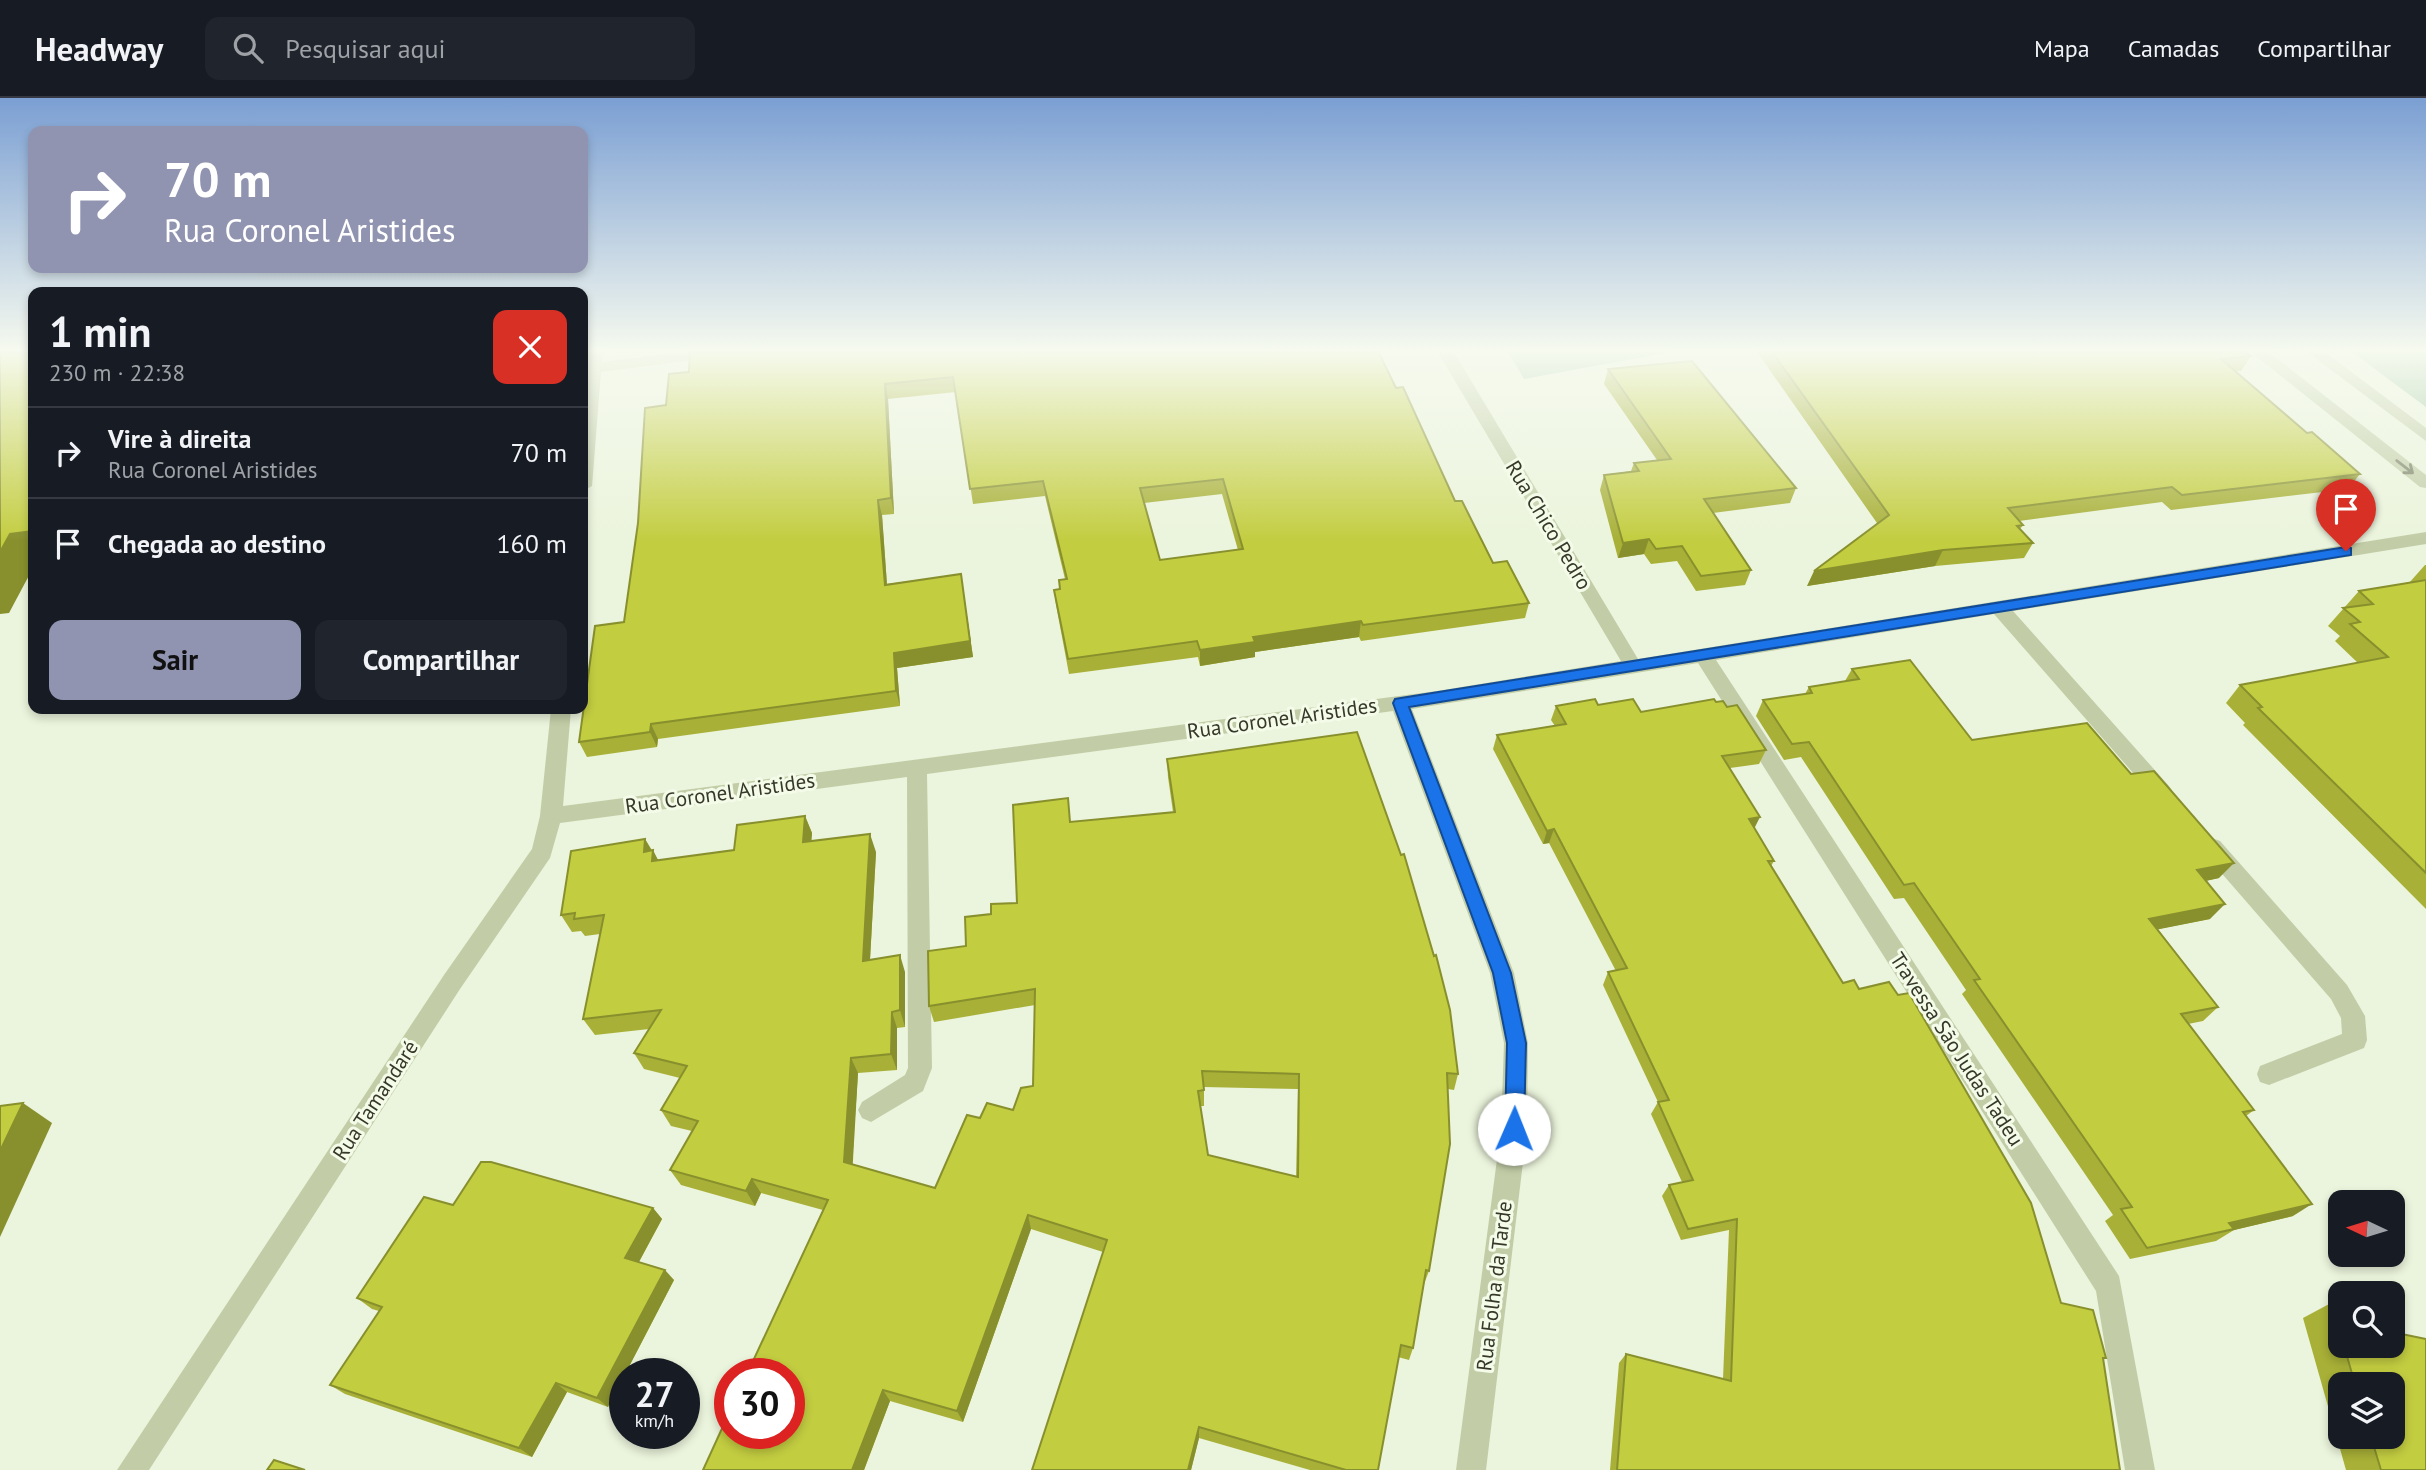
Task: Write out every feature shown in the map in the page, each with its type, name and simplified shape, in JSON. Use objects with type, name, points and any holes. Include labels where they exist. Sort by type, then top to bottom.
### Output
[{"type":"street","points":[[588,432],[590,413]]},
{"type":"street","name":"Rua Chico Pedro","points":[[1482,413],[1632,664]]},
{"type":"street","points":[[2337,413],[2426,483]]},
{"type":"street","points":[[2396,413],[2426,436]]},
{"type":"street","name":"Rua Coronel Aristides","points":[[551,816],[1400,703],[2426,538]]},
{"type":"street","points":[[1999,608],[2175,806]]},
{"type":"street","name":"Travessa São Judas Tadeu","points":[[1704,656],[2109,1286],[2140,1470]]},
{"type":"street","name":"Rua Folha da Tarde","points":[[1400,703],[1502,973],[1517,1043],[1514,1129],[1471,1470]]},
{"type":"street","name":"Rua Tamandaré","points":[[132,1470],[452,982],[542,852],[551,816],[561,714]]},
{"type":"street","points":[[871,1110],[914,1083],[920,1068],[917,766]]},
{"type":"street","points":[[2193,827],[2339,992],[2353,1016],[2355,1040],[2269,1074]]},
{"type":"building","points":[[0,413],[28,413],[28,532],[10,534],[0,552]]},
{"type":"building","points":[[645,413],[887,413],[891,498],[878,500],[885,585],[961,574],[970,641],[894,653],[896,691],[651,724],[650,732],[579,742],[583,714],[588,714],[588,677],[595,626],[624,622],[638,523]]},
{"type":"building","points":[[958,413],[1415,413],[1455,501],[1462,501],[1493,563],[1507,561],[1529,603],[1363,625],[1361,621],[1253,637],[1255,642],[1200,650],[1197,641],[1068,659],[1054,590],[1060,589],[1059,580],[1067,579],[1043,481],[970,489]],"holes":[[[1223,479],[1243,549],[1160,560],[1140,488]]]},
{"type":"building","points":[[1639,413],[1735,413],[1796,488],[1704,499],[1751,570],[1701,576],[1682,546],[1656,549],[1649,539],[1623,543],[1604,475],[1639,471],[1634,463],[1671,459]]},
{"type":"building","points":[[1816,413],[2284,413],[2307,433],[2312,432],[2360,474],[2182,495],[2172,487],[2008,508],[2023,525],[2017,526],[2033,543],[1943,550],[1814,571],[1889,515]]},
{"type":"building","points":[[2426,580],[2426,873],[2258,708],[2262,707],[2240,685],[2388,657],[2350,624],[2360,622],[2343,608],[2373,604],[2359,591]]},
{"type":"building","points":[[1910,660],[1972,740],[2087,723],[2131,774],[2154,771],[2234,863],[2197,870],[2225,904],[2149,919],[2218,1007],[2181,1014],[2254,1110],[2243,1112],[2312,1204],[2229,1223],[2234,1229],[2147,1248],[2121,1209],[2132,1207],[1974,980],[1980,979],[1914,883],[1904,885],[1809,742],[1792,744],[1763,700],[1812,693],[1809,687],[1859,679],[1852,669]]},
{"type":"building","points":[[1595,699],[1598,705],[1633,699],[1641,712],[1714,699],[1716,702],[1723,701],[1727,707],[1737,705],[1766,750],[1722,756],[1760,817],[1749,819],[1774,861],[1768,861],[1843,983],[1854,980],[1859,989],[1889,982],[1898,995],[1909,993],[2031,1203],[2061,1303],[2093,1310],[2106,1358],[2103,1358],[2120,1470],[1617,1470],[1626,1354],[1731,1381],[1737,1219],[1688,1229],[1669,1185],[1693,1180],[1658,1102],[1669,1100],[1608,972],[1627,968],[1554,829],[1547,831],[1497,735],[1566,724],[1556,706]]},
{"type":"building","points":[[1357,732],[1401,855],[1404,854],[1434,956],[1436,955],[1450,1010],[1458,1074],[1447,1073],[1450,1144],[1429,1271],[1426,1270],[1413,1348],[1401,1345],[1378,1470],[1346,1470],[1199,1427],[1188,1470],[1032,1470],[1107,1240],[1028,1215],[957,1411],[883,1390],[852,1470],[703,1470],[714,1446],[714,1449],[805,1449],[805,1358],[754,1358],[828,1200],[752,1179],[746,1191],[670,1170],[698,1121],[661,1110],[687,1066],[634,1053],[661,1010],[583,1019],[604,915],[574,919],[575,913],[561,915],[571,851],[645,839],[644,852],[653,850],[652,861],[734,850],[737,825],[805,816],[803,842],[870,834],[863,961],[900,955],[900,1010],[892,1012],[891,1054],[851,1058],[844,1162],[935,1188],[967,1115],[980,1118],[987,1103],[1013,1110],[1021,1088],[1033,1086],[1035,989],[929,1006],[928,951],[966,946],[965,917],[991,914],[991,904],[1017,903],[1013,805],[1068,798],[1070,822],[1175,812],[1167,759]],"holes":[[[1202,1071],[1299,1074],[1298,1177],[1208,1155],[1198,1091],[1204,1090]]]},
{"type":"building","points":[[23,1103],[0,1151],[0,1106]]},
{"type":"building","points":[[481,1162],[491,1162],[653,1208],[625,1258],[665,1270],[618,1358],[609,1358],[609,1375],[597,1398],[556,1383],[519,1448],[330,1385],[382,1307],[357,1298],[424,1197],[453,1205]]},
{"type":"building","points":[[2405,1335],[2426,1339],[2426,1470],[2381,1470],[2375,1449],[2405,1449],[2405,1372],[2352,1372],[2347,1358],[2405,1358]]},
{"type":"building","points":[[274,1460],[305,1470],[267,1470]]},
{"type":"route","points":[[1514,1129],[1517,1043],[1502,973],[1400,703],[2346,551]]}]
